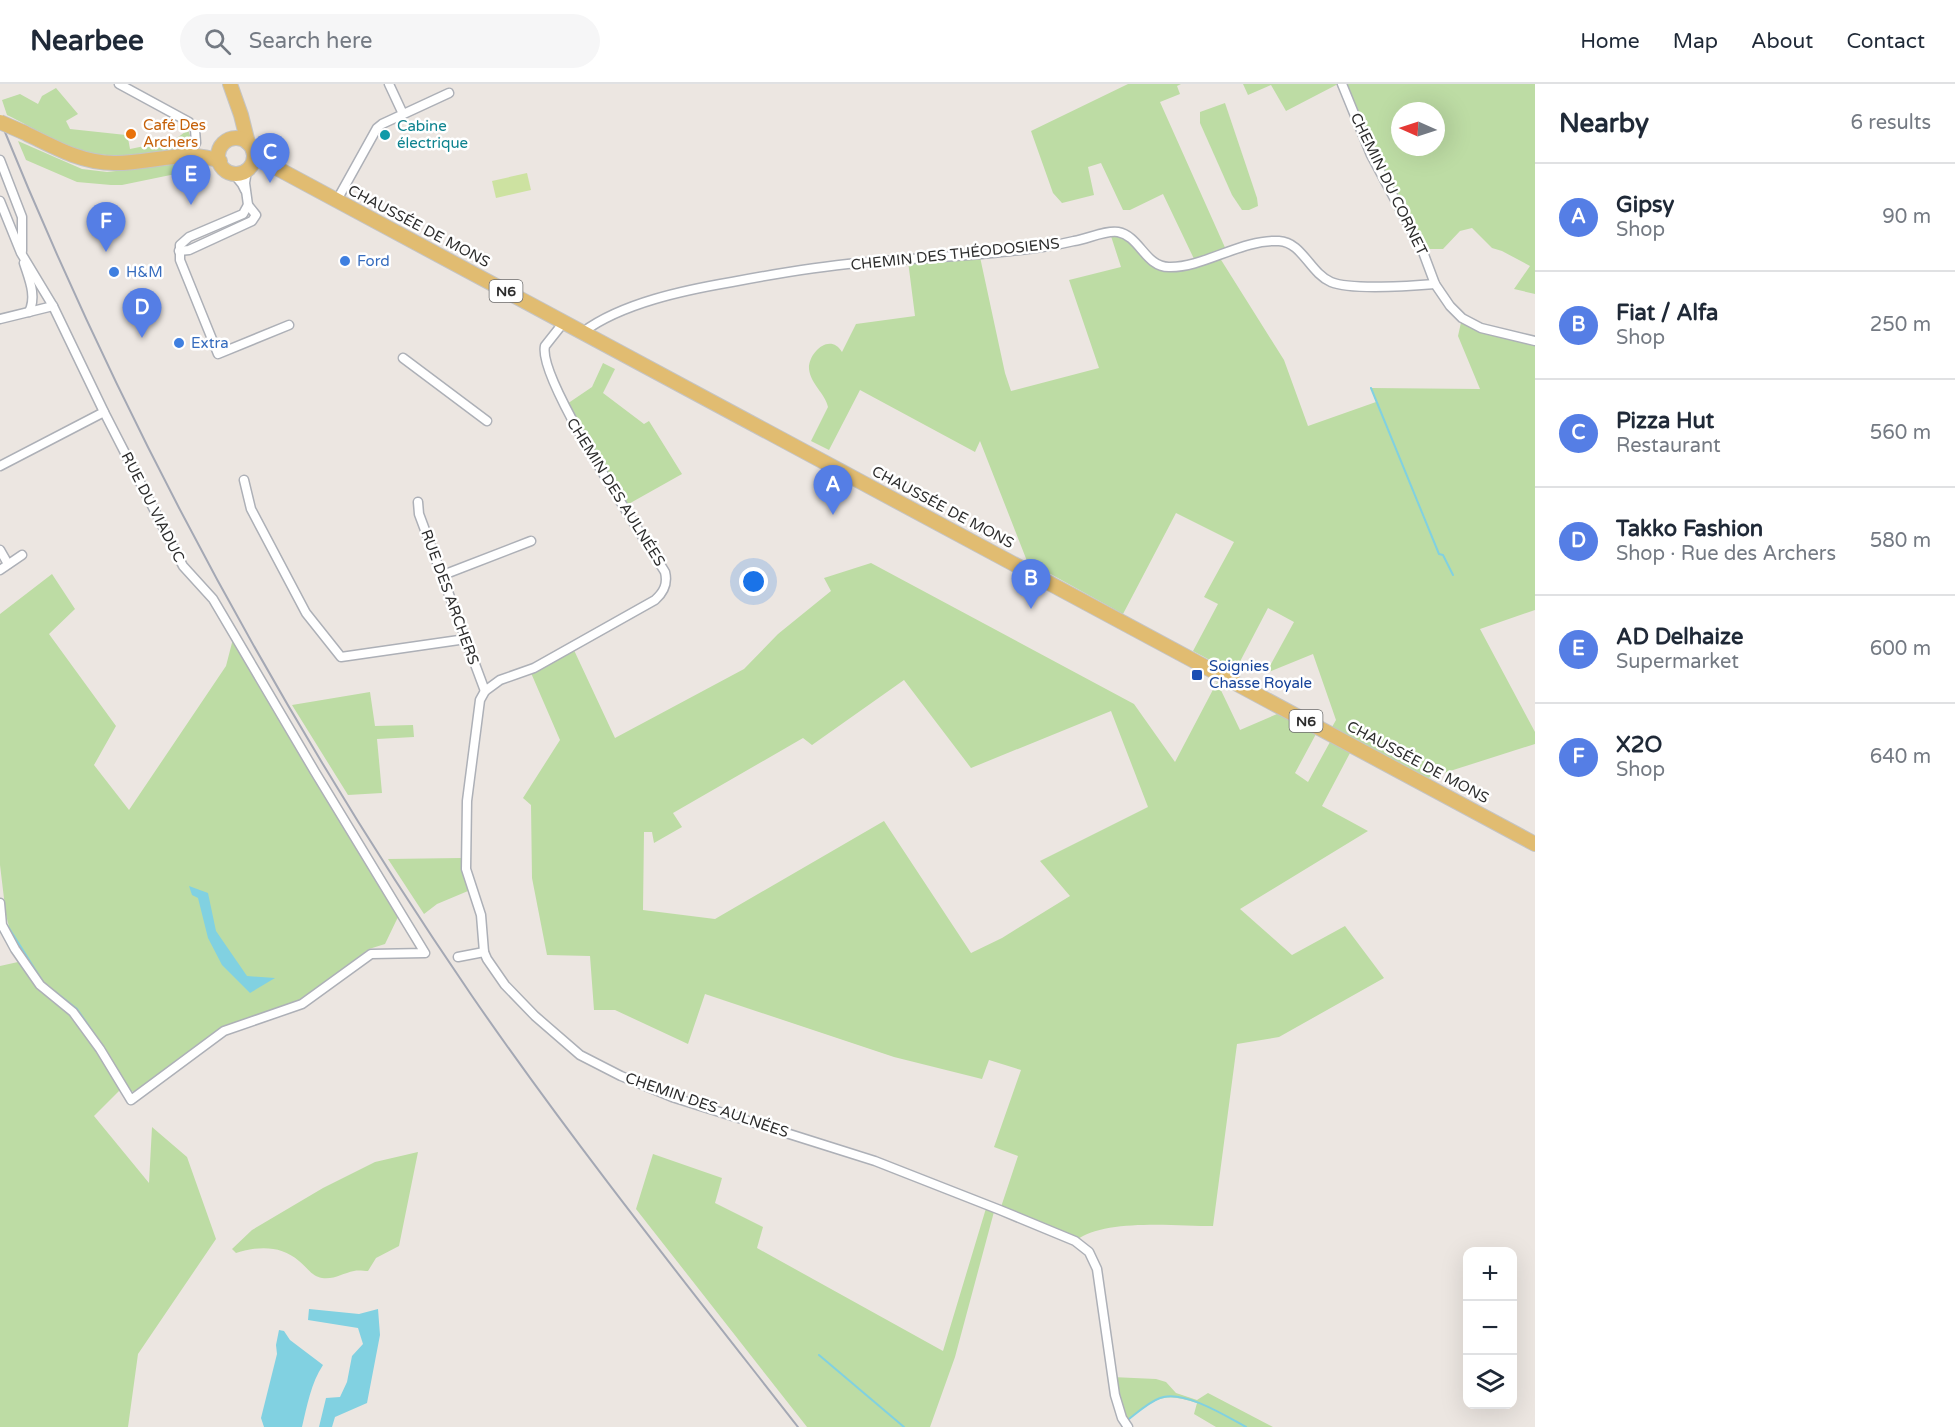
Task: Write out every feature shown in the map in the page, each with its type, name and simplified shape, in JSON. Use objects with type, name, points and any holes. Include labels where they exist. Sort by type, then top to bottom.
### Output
[{"type":"main road","points":[[230,84],[251,146],[253,161],[244,170]]},
{"type":"main road","points":[[242,120],[219,153],[220,161],[226,170],[244,170],[271,165]]},
{"type":"main road","points":[[0,122],[77,157],[101,162],[128,163],[193,156],[220,161]]},
{"type":"main road","points":[[193,156],[227,142],[241,139],[251,146]]},
{"type":"main road","name":"CHAUSSÉE DE MONS","points":[[251,146],[271,165],[1535,844]]},
{"type":"street","points":[[119,84],[189,122],[195,129],[197,137],[193,156]]},
{"type":"street","points":[[389,84],[403,114]]},
{"type":"street","name":"CHEMIN DU CORNET","points":[[1342,84],[1368,148],[1423,252],[1435,284]]},
{"type":"street","points":[[338,200],[377,128],[449,93]]},
{"type":"street","points":[[0,160],[22,216],[21,253],[33,294],[29,312]]},
{"type":"street","points":[[244,170],[242,184],[246,193]]},
{"type":"street","points":[[244,170],[248,205],[243,214],[189,237],[180,245],[180,260],[218,354],[290,325]]},
{"type":"street","name":"RUE DU VIADUC","points":[[0,201],[21,253],[53,306],[183,566],[213,599],[425,953],[371,954],[302,1004],[224,1031],[131,1100],[100,1049],[73,1012],[40,985],[15,949],[2,925],[0,903]]},
{"type":"street","name":"CHEMIN DES THÉODOSIENS","points":[[583,332],[593,324],[630,309],[687,290],[807,268],[1011,251],[1117,232],[1127,236],[1150,260],[1165,267],[1181,266],[1259,243],[1278,241],[1296,248],[1317,274],[1333,283],[1352,285],[1435,284]]},
{"type":"street","points":[[1435,284],[1455,312],[1471,323],[1481,328],[1535,341]]},
{"type":"street","points":[[0,319],[53,306]]},
{"type":"street","name":"CHEMIN DES AULNÉES","points":[[564,322],[545,346],[545,360],[571,421],[665,572],[666,585],[655,600],[534,668],[500,680],[485,691],[478,708],[467,801],[465,858],[467,875],[481,915],[484,952],[487,960],[519,1001],[570,1047],[599,1066],[672,1097],[908,1174],[1082,1246],[1089,1252],[1097,1269],[1115,1395],[1122,1418],[1128,1427]]},
{"type":"street","points":[[403,358],[487,421]]},
{"type":"street","points":[[0,466],[104,412]]},
{"type":"street","points":[[244,480],[251,509],[306,613],[341,657],[466,639]]},
{"type":"street","name":"RUE DES ARCHERS","points":[[418,501],[419,514],[485,691]]},
{"type":"street","points":[[442,575],[531,541]]},
{"type":"street","points":[[0,550],[9,564]]},
{"type":"street","points":[[0,570],[21,555]]},
{"type":"street","points":[[458,957],[484,952]]},
{"type":"green space","points":[[1128,84],[1181,84],[1177,86],[1180,94],[1160,102],[1227,252],[1218,255],[1284,360],[1308,426],[1376,402],[1371,388],[1480,389],[1458,336],[1462,318],[1535,341],[1535,610],[1480,629],[1535,732],[1535,744],[1428,778],[1332,727],[1336,720],[1313,654],[1266,673],[1294,622],[1268,608],[1234,673],[1193,651],[1218,604],[1204,597],[1234,542],[1176,513],[1123,614],[1027,561],[980,441],[975,452],[860,390],[829,450],[811,441],[828,407],[810,375],[812,357],[826,344],[837,346],[842,352],[856,324],[915,316],[908,261],[980,257],[1011,391],[1099,368],[1069,280],[1121,267],[1110,233],[1117,232],[1158,265],[1195,261],[1163,194],[1130,210],[1123,210],[1101,163],[1088,167],[1094,195],[1062,203],[1053,193],[1031,131]]},
{"type":"green space","points":[[1243,84],[1338,84],[1286,111],[1271,85],[1248,95]]},
{"type":"green space","points":[[1342,84],[1535,84],[1535,294],[1514,289],[1530,266],[1492,248],[1472,228],[1460,231],[1443,249],[1429,249],[1423,252],[1385,181]]},
{"type":"green space","points":[[56,88],[78,114],[66,121],[70,129],[126,135],[130,149],[174,140],[188,130],[191,138],[186,146],[176,147],[176,149],[127,155],[97,154],[74,148],[7,115],[2,100],[20,94],[38,104],[42,96]]},
{"type":"green space","points":[[1225,103],[1257,198],[1258,206],[1249,210],[1242,210],[1232,195],[1200,123],[1200,112]]},
{"type":"green space","points":[[18,141],[82,169],[107,172],[188,163],[190,171],[122,185],[77,182],[26,160]]},
{"type":"green space","points":[[527,173],[531,190],[496,198],[492,181]]},
{"type":"green space","points":[[603,363],[615,369],[603,393],[644,424],[649,421],[682,474],[625,506],[564,406],[592,387]]},
{"type":"green space","points":[[871,563],[1134,704],[1175,762],[1217,682],[1240,730],[1277,714],[1316,734],[1295,773],[1308,782],[1330,742],[1350,753],[1322,806],[1368,831],[1240,909],[1292,955],[1345,926],[1384,978],[1279,1037],[1237,1044],[1213,1226],[1122,1226],[1088,1234],[1075,1241],[1000,1210],[1018,1156],[994,1147],[1021,1070],[989,1060],[982,1079],[894,1057],[705,994],[688,1044],[615,1010],[594,1010],[590,956],[547,955],[532,878],[531,805],[523,798],[560,740],[531,673],[573,648],[615,738],[744,669],[778,634],[831,591],[824,578]],"holes":[[[904,680],[971,768],[1111,711],[1148,807],[1040,861],[1070,896],[1002,938],[971,953],[884,821],[715,919],[643,910],[644,832],[652,832],[654,843],[682,827],[673,813],[803,738],[812,745]]]},
{"type":"green space","points":[[52,574],[75,609],[49,634],[116,726],[94,765],[129,810],[226,666],[234,635],[398,917],[385,944],[369,949],[300,1001],[222,1029],[136,1092],[120,1090],[94,1116],[149,1183],[152,1127],[187,1157],[216,1239],[138,1354],[128,1427],[0,1427],[0,966],[18,962],[6,915],[0,865],[0,614]]},
{"type":"green space","points":[[370,692],[375,726],[413,725],[414,737],[377,739],[382,793],[348,795],[292,705]]},
{"type":"green space","points":[[461,858],[468,891],[437,904],[424,914],[388,859]]},
{"type":"green space","points":[[418,1152],[399,1246],[376,1258],[368,1271],[356,1271],[322,1278],[285,1252],[261,1248],[236,1253],[232,1249],[252,1230],[323,1188],[375,1162]]},
{"type":"green space","points":[[653,1154],[722,1178],[715,1203],[763,1227],[757,1248],[943,1351],[987,1205],[995,1208],[955,1357],[930,1427],[807,1427],[636,1209]]},
{"type":"green space","points":[[1112,1377],[1156,1379],[1166,1382],[1176,1393],[1197,1400],[1208,1393],[1273,1427],[1216,1427],[1194,1414],[1197,1403],[1174,1398],[1165,1398],[1150,1403],[1124,1422]]},
{"type":"water","points":[[189,886],[208,893],[216,931],[247,976],[275,978],[250,993],[222,965],[208,938],[198,898],[192,895]]},
{"type":"water","points":[[309,1309],[359,1314],[378,1309],[380,1335],[367,1403],[335,1417],[332,1427],[319,1427],[326,1398],[340,1397],[347,1382],[352,1356],[363,1344],[358,1328],[308,1320]]},
{"type":"water","points":[[279,1330],[284,1331],[290,1340],[323,1365],[312,1387],[302,1427],[264,1427],[261,1418],[277,1354]]},
{"type":"waterway","points":[[1371,388],[1439,554],[1443,555],[1453,575]]},
{"type":"waterway","points":[[7,925],[43,982]]},
{"type":"waterway","points":[[54,991],[77,1009],[95,1035]]},
{"type":"waterway","points":[[819,1355],[904,1427]]},
{"type":"waterway","points":[[1129,1419],[1152,1402],[1169,1396],[1192,1400],[1246,1427]]},
{"type":"railway","points":[[0,120],[48,235],[100,349],[155,460],[212,571],[337,787],[472,996],[550,1106],[798,1427]]},
{"type":"place","name":"Café Des Archers","points":[[131,134]]},
{"type":"place","name":"Cabine électrique","points":[[385,135]]},
{"type":"place","name":"Pizza Hut","points":[[270,183]]},
{"type":"place","name":"AD Delhaize","points":[[191,205]]},
{"type":"place","name":"X2O","points":[[106,252]]},
{"type":"place","name":"Ford","points":[[345,261]]},
{"type":"place","name":"H&M","points":[[114,272]]},
{"type":"place","name":"Takko Fashion","points":[[142,338]]},
{"type":"place","name":"Extra","points":[[179,343]]},
{"type":"place","name":"Gipsy","points":[[833,515]]},
{"type":"place","name":"Fiat / Alfa","points":[[1031,609]]},
{"type":"place","name":"Soignies Chasse Royale","points":[[1197,675]]}]
